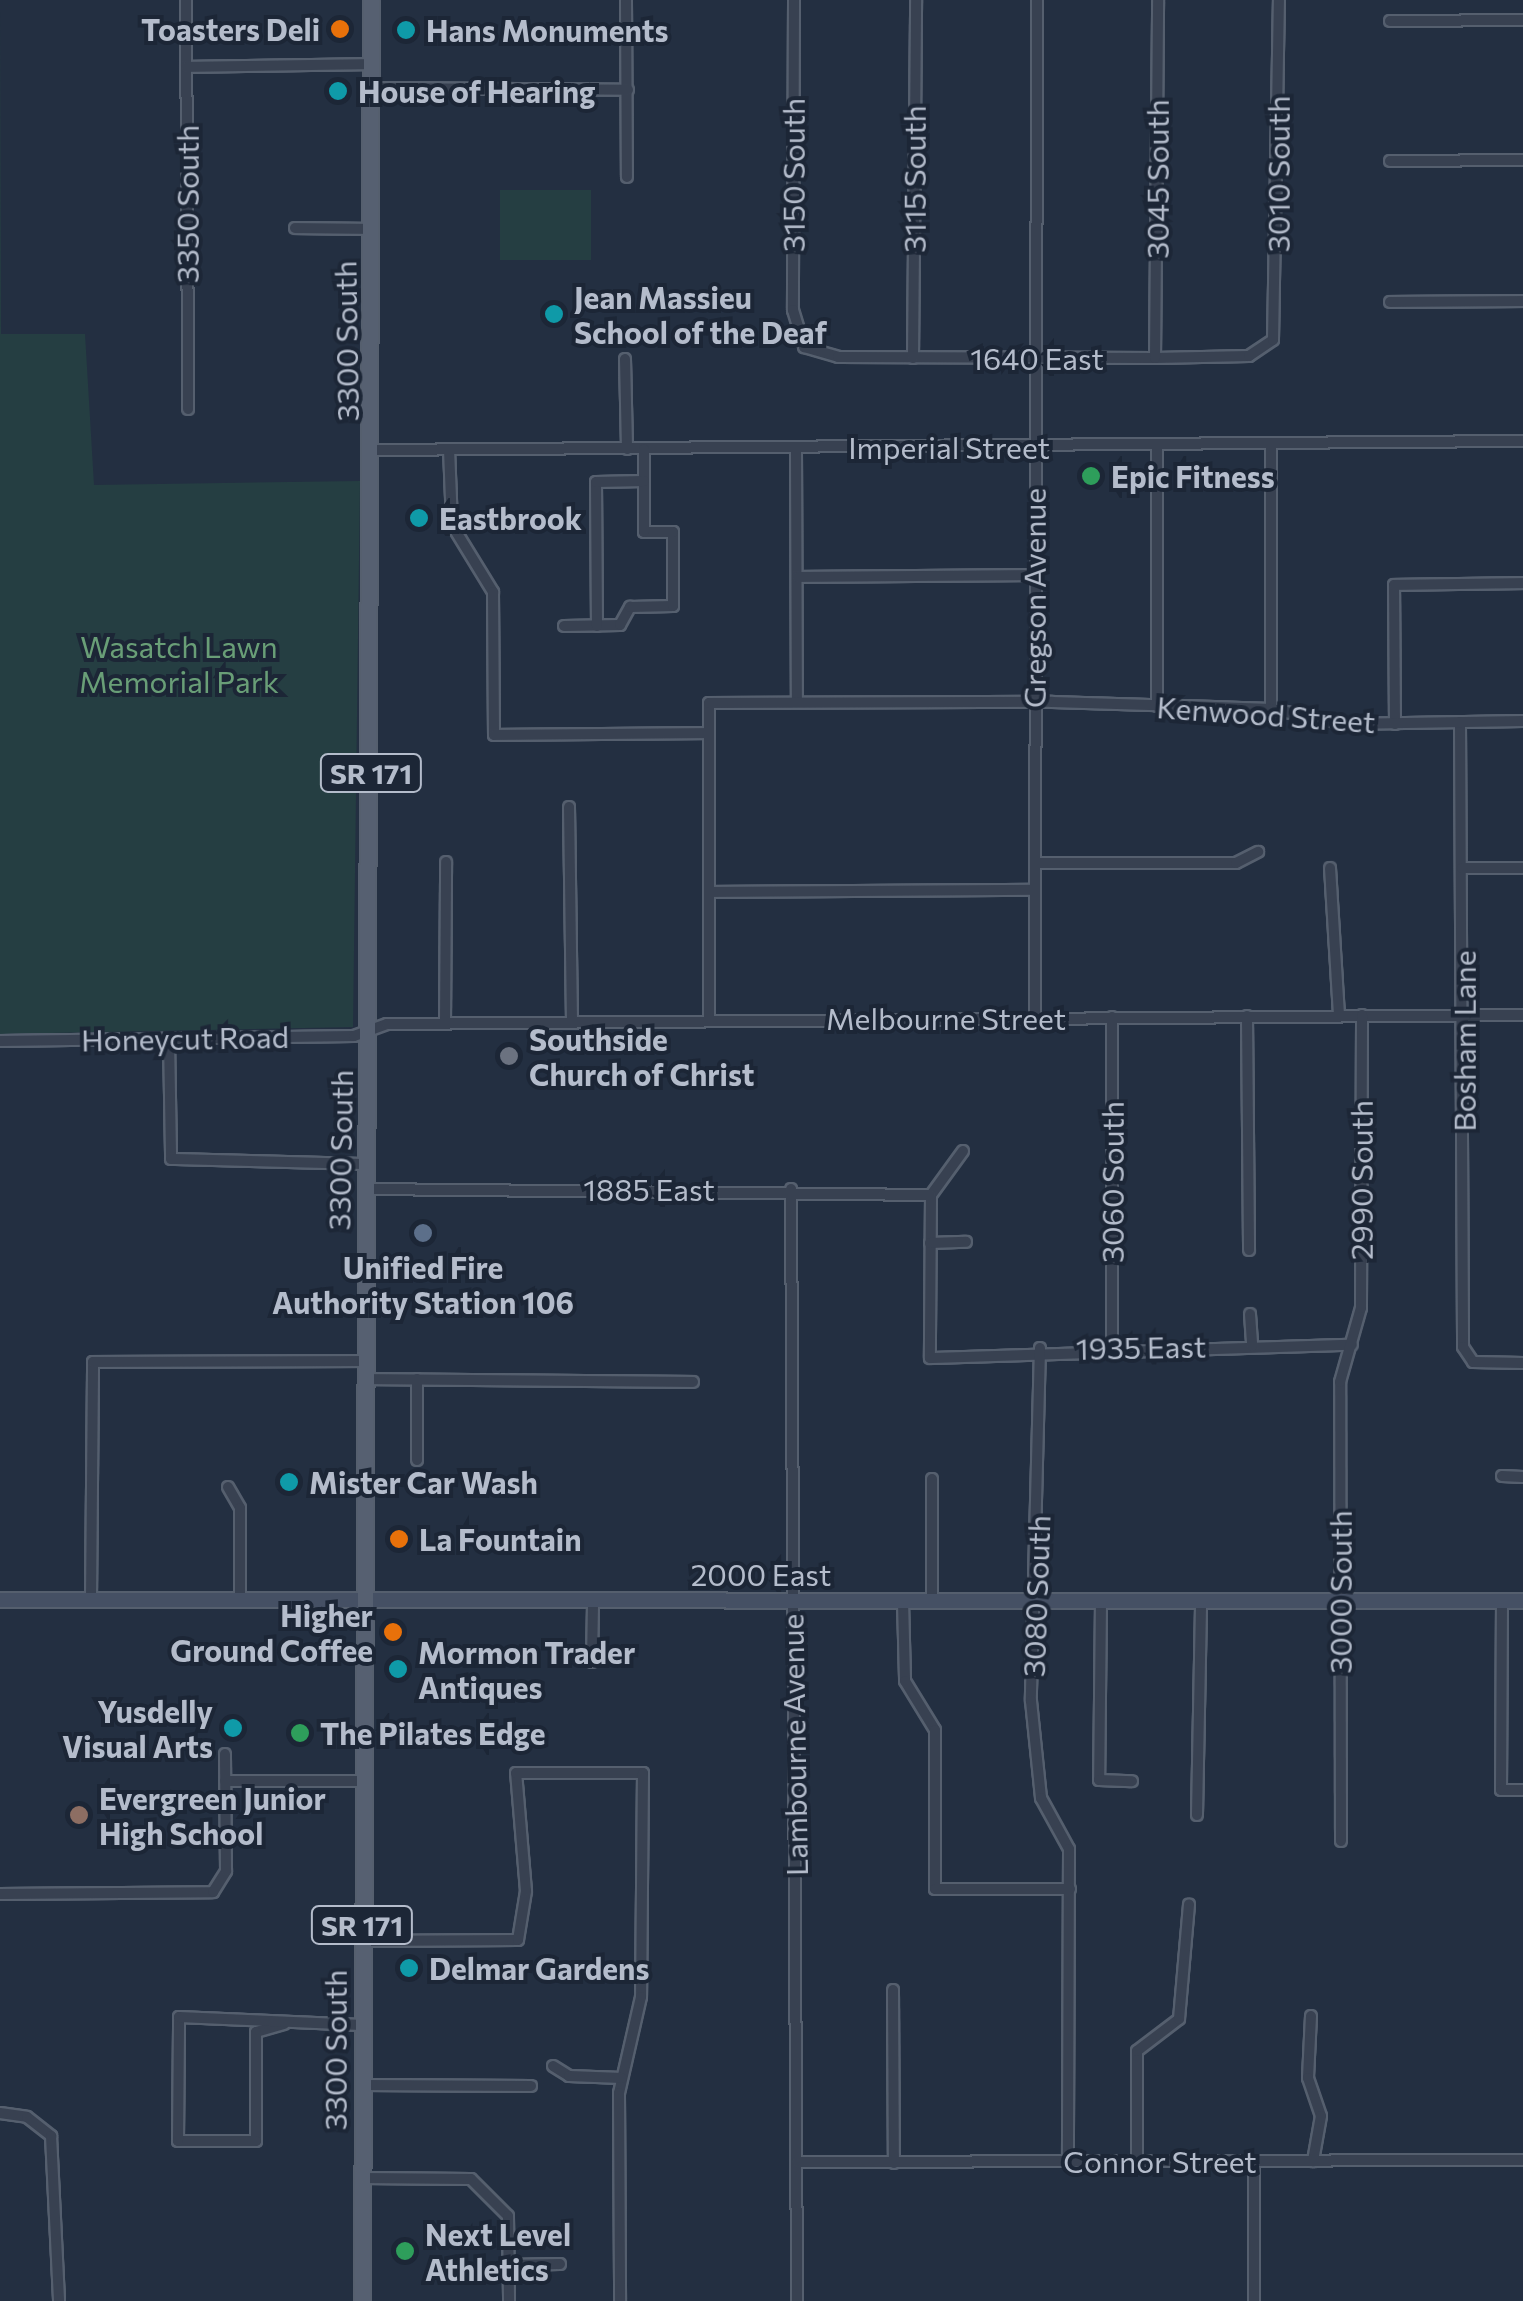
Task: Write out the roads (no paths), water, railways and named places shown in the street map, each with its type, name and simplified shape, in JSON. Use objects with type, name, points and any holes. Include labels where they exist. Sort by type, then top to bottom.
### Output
[{"type":"main road","name":"3300 South","points":[[362,2301],[362,1602],[374,450],[371,0]]},
{"type":"street","name":"3350 South","points":[[186,0],[188,408]]},
{"type":"street","points":[[626,0],[627,177]]},
{"type":"street","name":"3150 South","points":[[794,0],[793,310],[804,348]]},
{"type":"street","name":"3115 South","points":[[913,358],[916,0]]},
{"type":"street","name":"Gregson Avenue","points":[[1035,1016],[1036,0]]},
{"type":"street","name":"3045 South","points":[[1156,358],[1158,0]]},
{"type":"street","name":"3010 South","points":[[1270,347],[1279,0]]},
{"type":"street","points":[[1390,21],[1523,20]]},
{"type":"street","points":[[186,67],[372,64]]},
{"type":"street","points":[[372,88],[628,90]]},
{"type":"street","points":[[1390,161],[1523,160]]},
{"type":"street","points":[[295,228],[372,230]]},
{"type":"street","points":[[1390,302],[1523,300]]},
{"type":"street","name":"1640 East","points":[[804,348],[913,358],[1240,358],[1270,347]]},
{"type":"street","points":[[625,359],[627,448]]},
{"type":"street","name":"Imperial Street","points":[[374,450],[1523,441]]},
{"type":"street","points":[[1271,444],[1271,710]]},
{"type":"street","points":[[1157,446],[1157,706]]},
{"type":"street","points":[[564,626],[620,626],[630,607],[673,606],[673,532],[644,532],[644,448]]},
{"type":"street","points":[[796,448],[797,702]]},
{"type":"street","points":[[449,449],[452,525],[493,592],[494,735],[709,733],[709,1020]]},
{"type":"street","points":[[596,626],[596,482],[644,481]]},
{"type":"street","points":[[797,577],[1034,575]]},
{"type":"street","points":[[1394,724],[1394,585],[1523,582]]},
{"type":"street","name":"Kenwood Street","points":[[709,733],[709,703],[1034,703],[1271,710],[1394,724],[1523,721]]},
{"type":"street","name":"Bosham Lane","points":[[1460,722],[1466,1359],[1523,1363]]},
{"type":"street","points":[[569,808],[572,1022]]},
{"type":"street","points":[[1035,863],[1236,863],[1258,852]]},
{"type":"street","points":[[445,1024],[446,862]]},
{"type":"street","points":[[1330,868],[1340,1016]]},
{"type":"street","points":[[1462,868],[1523,868]]},
{"type":"street","points":[[709,892],[1035,890]]},
{"type":"street","name":"2990 South","points":[[1352,1345],[1361,1308],[1362,1015]]},
{"type":"street","name":"Melbourne Street","points":[[370,1030],[445,1024],[709,1020],[1523,1015]]},
{"type":"street","points":[[1247,1016],[1249,1250]]},
{"type":"street","name":"3060 South","points":[[1112,1017],[1112,1348]]},
{"type":"street","name":"Honeycut Road","points":[[0,1041],[169,1039],[370,1030]]},
{"type":"street","points":[[169,1039],[171,1160],[367,1164]]},
{"type":"street","points":[[963,1151],[931,1195],[930,1242],[966,1242]]},
{"type":"street","name":"1885 East","points":[[367,1189],[791,1189],[931,1195]]},
{"type":"street","name":"Lambourne Avenue","points":[[791,1189],[797,2301]]},
{"type":"street","name":"1935 East","points":[[930,1242],[930,1358],[1040,1348],[1352,1345]]},
{"type":"street","points":[[1250,1314],[1252,1346]]},
{"type":"street","name":"3000 South","points":[[1341,1841],[1340,1382],[1352,1345]]},
{"type":"street","name":"3080 South","points":[[1040,1348],[1040,1602],[1031,1701],[1041,1798],[1064,1835],[1070,1889]]},
{"type":"street","points":[[91,1600],[93,1362],[365,1362]]},
{"type":"street","points":[[364,1379],[692,1382]]},
{"type":"street","points":[[417,1380],[418,1460]]},
{"type":"street","points":[[1502,1476],[1523,1476]]},
{"type":"street","points":[[932,1479],[932,1602]]},
{"type":"street","points":[[228,1486],[240,1508],[240,1602]]},
{"type":"street","name":"2000 East","points":[[0,1600],[1523,1601]]},
{"type":"street","points":[[1502,1601],[1501,1790],[1523,1790]]},
{"type":"street","points":[[592,1662],[594,1602]]},
{"type":"street","points":[[903,1602],[905,1680],[935,1730],[934,1889],[1070,1889],[1068,2161]]},
{"type":"street","points":[[1101,1602],[1099,1780],[1132,1781]]},
{"type":"street","points":[[1196,1814],[1201,1602]]},
{"type":"street","points":[[0,1894],[220,1888],[225,1754]]},
{"type":"street","points":[[362,1941],[507,1943],[523,1934],[516,1773],[642,1773],[641,1996],[622,2078],[620,2301]]},
{"type":"street","points":[[225,1780],[362,1781]]},
{"type":"street","points":[[1136,2162],[1137,2051],[1180,2019],[1189,1904]]},
{"type":"street","points":[[894,1990],[894,2163]]},
{"type":"street","points":[[1311,2016],[1308,2078],[1325,2162]]},
{"type":"street","points":[[284,2024],[256,2032],[256,2141],[178,2141],[179,2017],[362,2025]]},
{"type":"street","points":[[553,2066],[569,2076],[622,2078]]},
{"type":"street","points":[[362,2085],[532,2086]]},
{"type":"street","points":[[0,2113],[27,2117],[51,2136],[60,2301]]},
{"type":"street","points":[[1312,2161],[1320,2128]]},
{"type":"street","name":"Connor Street","points":[[797,2162],[1523,2160]]},
{"type":"street","points":[[1254,2162],[1254,2301]]},
{"type":"street","points":[[362,2178],[471,2179],[508,2216],[509,2301]]},
{"type":"street","points":[[509,2265],[560,2264]]},
{"type":"place","name":"Toasters Deli","points":[[340,29]]},
{"type":"place","name":"Hans Monuments","points":[[406,30]]},
{"type":"place","name":"House of Hearing","points":[[338,91]]},
{"type":"place","name":"Jean Massieu School of the Deaf","points":[[554,314]]},
{"type":"place","name":"Epic Fitness","points":[[1091,476]]},
{"type":"place","name":"Eastbrook","points":[[419,518]]},
{"type":"place","name":"Southside Church of Christ","points":[[509,1056]]},
{"type":"place","name":"Unified Fire Authority Station 106","points":[[423,1233]]},
{"type":"place","name":"Mister Car Wash","points":[[289,1482]]},
{"type":"place","name":"La Fountain","points":[[399,1539]]},
{"type":"place","name":"Higher Ground Coffee","points":[[393,1632]]},
{"type":"place","name":"Mormon Trader Antiques","points":[[398,1669]]},
{"type":"place","name":"Yusdelly Visual Arts","points":[[233,1728]]},
{"type":"place","name":"The Pilates Edge","points":[[300,1733]]},
{"type":"place","name":"Evergreen Junior High School","points":[[79,1815]]},
{"type":"place","name":"Delmar Gardens","points":[[409,1968]]},
{"type":"place","name":"Next Level Athletics","points":[[405,2251]]},
{"type":"park label","name":"Wasatch Lawn Memorial Park","points":[[179,663]]}]
